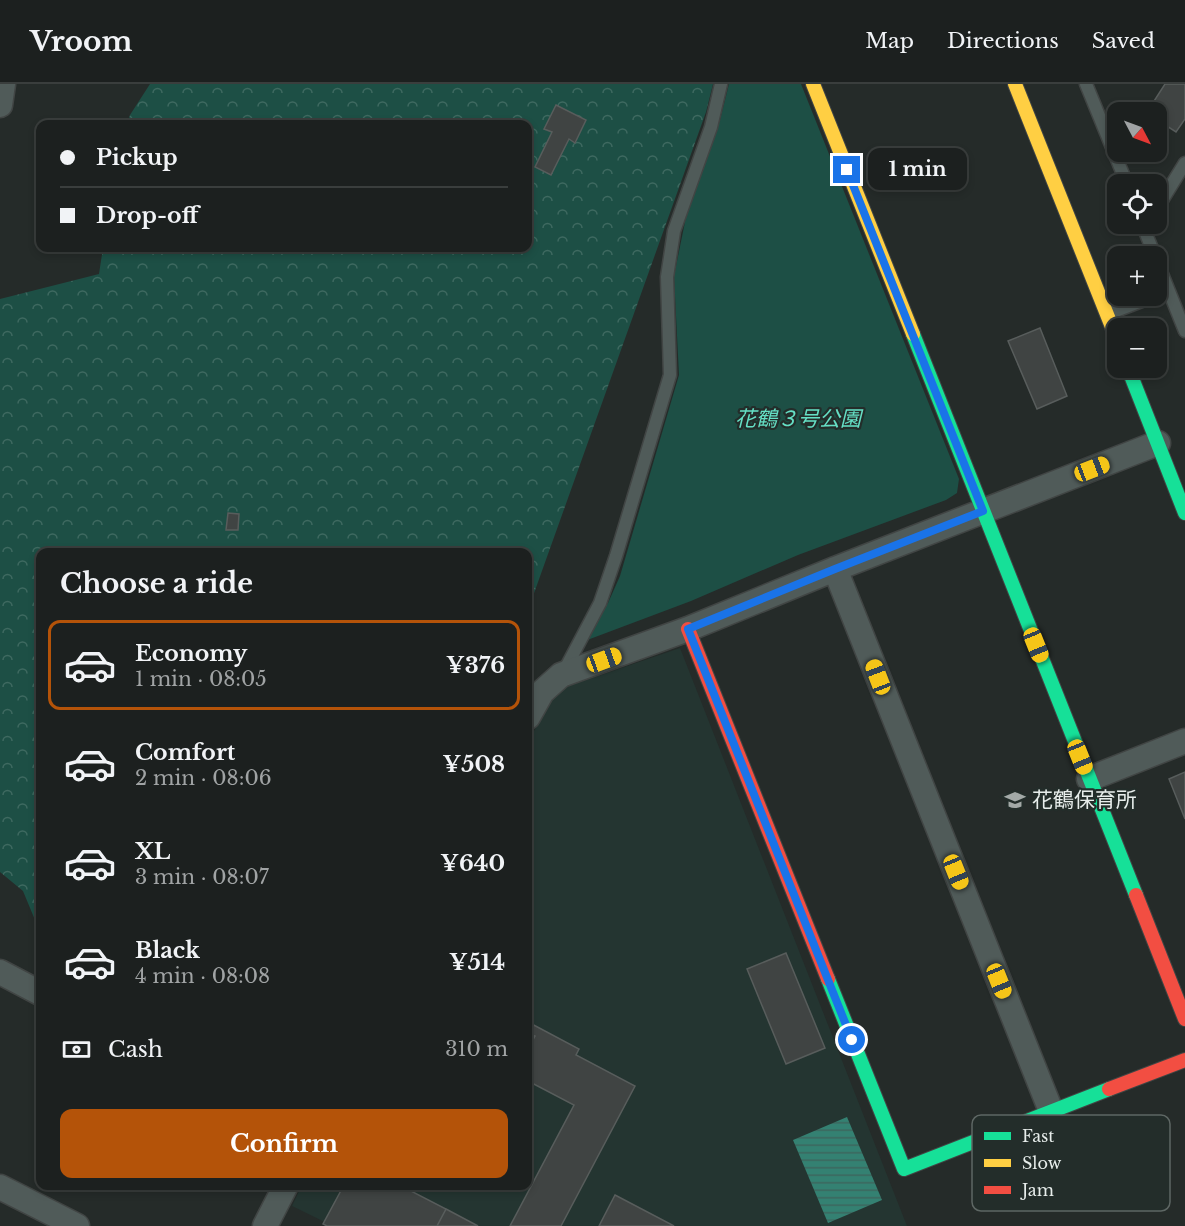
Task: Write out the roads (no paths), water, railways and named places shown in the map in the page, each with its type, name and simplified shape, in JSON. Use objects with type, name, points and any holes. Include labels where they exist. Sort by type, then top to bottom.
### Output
[{"type":"street","points":[[0,105],[3,84]]},
{"type":"street","points":[[813,84],[1185,1019]]},
{"type":"street","points":[[1015,84],[1107,318]]},
{"type":"street","points":[[1132,378],[1184,507]]},
{"type":"street","points":[[532,710],[542,692],[561,675],[688,629],[1158,443]]},
{"type":"street","points":[[835,569],[1051,1111]]},
{"type":"street","points":[[688,629],[904,1169],[972,1142]]},
{"type":"street","points":[[1089,779],[1185,741]]},
{"type":"street","points":[[0,972],[36,991]]},
{"type":"street","points":[[1041,1115],[1185,1060]]},
{"type":"street","points":[[0,1187],[38,1217],[77,1226]]},
{"type":"street","points":[[265,1226],[283,1190]]},
{"type":"lane","points":[[561,675],[600,603],[670,375],[667,277],[674,231],[711,127],[721,84]]},
{"type":"lane","points":[[1086,84],[1123,174]]},
{"type":"lane","points":[[1167,192],[1185,163]]},
{"type":"lane","points":[[1167,285],[1185,331]]},
{"type":"lane","points":[[1106,315],[1128,306]]},
{"type":"place","name":"花鶴保育所","points":[[1015,800]]},
{"type":"park label","name":"花鶴３号公園","points":[[798,419]]}]
